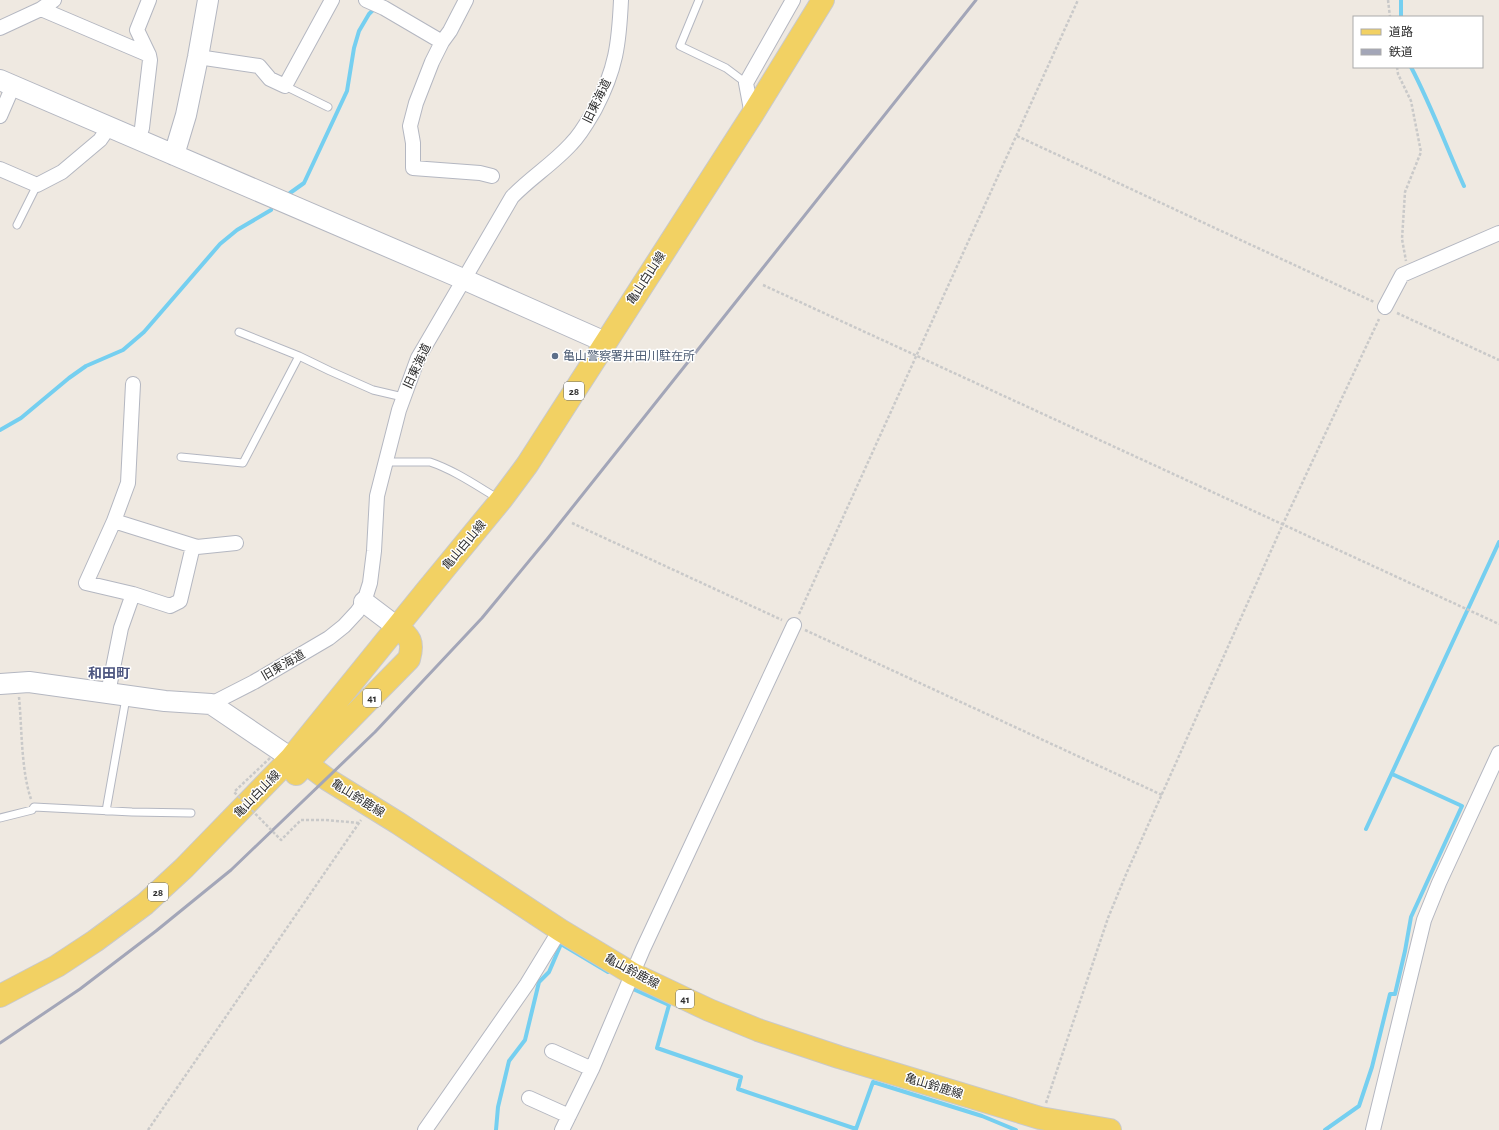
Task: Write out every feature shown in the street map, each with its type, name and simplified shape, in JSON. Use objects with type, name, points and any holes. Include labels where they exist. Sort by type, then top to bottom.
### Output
[{"type":"main road","name":"亀山白山線","points":[[299,761],[397,626],[501,500],[527,465],[604,342],[752,115],[823,0]]},
{"type":"main road","name":"41","points":[[218,833],[247,820],[299,761],[409,659],[412,648],[408,635],[397,626]]},
{"type":"main road","name":"亀山鈴鹿線","points":[[299,761],[327,779],[365,814],[633,974],[709,1010],[758,1030],[839,1057],[1040,1118],[1110,1130]]},
{"type":"main road","name":"28","points":[[0,996],[57,966],[95,941],[145,904],[184,868],[218,833]]},
{"type":"street","points":[[0,28],[41,9],[54,0]]},
{"type":"street","points":[[138,140],[143,121],[148,80],[149,55],[137,30],[149,0]]},
{"type":"street","points":[[174,155],[186,115],[208,0]]},
{"type":"street","points":[[198,57],[259,66],[270,79],[285,86],[332,0]]},
{"type":"street","points":[[466,0],[450,31],[442,42],[423,84],[410,126],[413,168],[480,173],[492,176]]},
{"type":"street","name":"旧東海道","points":[[211,704],[260,678],[328,638],[344,626],[364,602],[370,583],[377,496],[398,410],[418,358],[512,197],[572,144],[590,118],[614,65],[618,46],[621,0]]},
{"type":"street","points":[[752,115],[746,83],[793,0]]},
{"type":"street","points":[[368,1],[384,8],[442,42]]},
{"type":"street","points":[[41,9],[149,55]]},
{"type":"street","points":[[0,116],[6,83],[463,279],[604,342]]},
{"type":"street","points":[[0,169],[37,185],[62,172],[100,140],[108,127]]},
{"type":"street","points":[[1385,307],[1402,275],[1499,233]]},
{"type":"street","points":[[133,384],[128,483],[114,521],[86,583],[134,594],[170,606],[180,601],[193,546]]},
{"type":"street","points":[[114,521],[197,547],[236,543]]},
{"type":"street","points":[[117,694],[121,628],[134,594]]},
{"type":"street","points":[[364,602],[397,626]]},
{"type":"street","points":[[562,1130],[592,1069],[647,941],[794,625]]},
{"type":"street","points":[[9,683],[29,682],[165,701],[211,704],[299,761]]},
{"type":"street","points":[[1373,1130],[1424,920],[1439,883],[1499,753]]},
{"type":"street","points":[[425,1130],[527,984],[560,930]]},
{"type":"street","points":[[552,1051],[592,1069]]},
{"type":"street","points":[[529,1098],[569,1116]]},
{"type":"lane","points":[[699,0],[680,46],[726,68],[746,83]]},
{"type":"lane","points":[[285,86],[328,107]]},
{"type":"lane","points":[[17,225],[37,185]]},
{"type":"lane","points":[[239,332],[299,356],[373,390],[403,397]]},
{"type":"lane","points":[[181,457],[243,463],[299,356]]},
{"type":"lane","points":[[385,462],[430,462],[460,476],[501,500]]},
{"type":"lane","points":[[106,811],[117,694]]},
{"type":"lane","points":[[0,818],[32,810],[34,807],[106,811],[191,813]]},
{"type":"path","points":[[794,625],[1078,0]]},
{"type":"path","points":[[1388,0],[1390,16]]},
{"type":"path","points":[[1397,68],[1398,74],[1411,100],[1421,152],[1405,192],[1402,238],[1406,261],[1402,275]]},
{"type":"path","points":[[1017,136],[1499,360]]},
{"type":"path","points":[[763,285],[1499,624]]},
{"type":"path","points":[[1040,1118],[1108,918],[1127,872],[1283,524],[1385,307]]},
{"type":"path","points":[[572,524],[1162,795]]},
{"type":"path","points":[[9,683],[26,781],[34,807]]},
{"type":"path","points":[[270,758],[234,792],[281,840],[301,820],[326,820],[365,814]]},
{"type":"path","points":[[148,1130],[365,814]]},
{"type":"waterway","points":[[1401,0],[1401,16]]},
{"type":"waterway","points":[[290,193],[304,183],[347,91],[354,48],[359,31],[369,14],[376,7]]},
{"type":"waterway","points":[[1412,68],[1432,111],[1464,186]]},
{"type":"waterway","points":[[0,430],[21,418],[69,378],[86,366],[123,350],[144,332],[220,244],[237,230],[271,210]]},
{"type":"waterway","points":[[1366,829],[1499,542]]},
{"type":"waterway","points":[[1325,1130],[1359,1106],[1372,1067],[1390,994],[1395,994],[1411,917],[1462,806],[1392,774]]},
{"type":"waterway","points":[[496,1130],[498,1107],[509,1061],[525,1040],[539,982],[549,972],[561,944],[608,972]]},
{"type":"waterway","points":[[633,989],[669,1005],[657,1048],[741,1077],[738,1089],[856,1129],[873,1082],[982,1116],[1016,1130]]},
{"type":"railway","points":[[0,1043],[80,989],[156,931],[231,870],[375,732],[482,618],[548,538],[976,0]]},
{"type":"place","name":"亀山警察署井田川駐在所","points":[[555,356]]},
{"type":"district","name":"和田町","points":[[109,673]]}]
